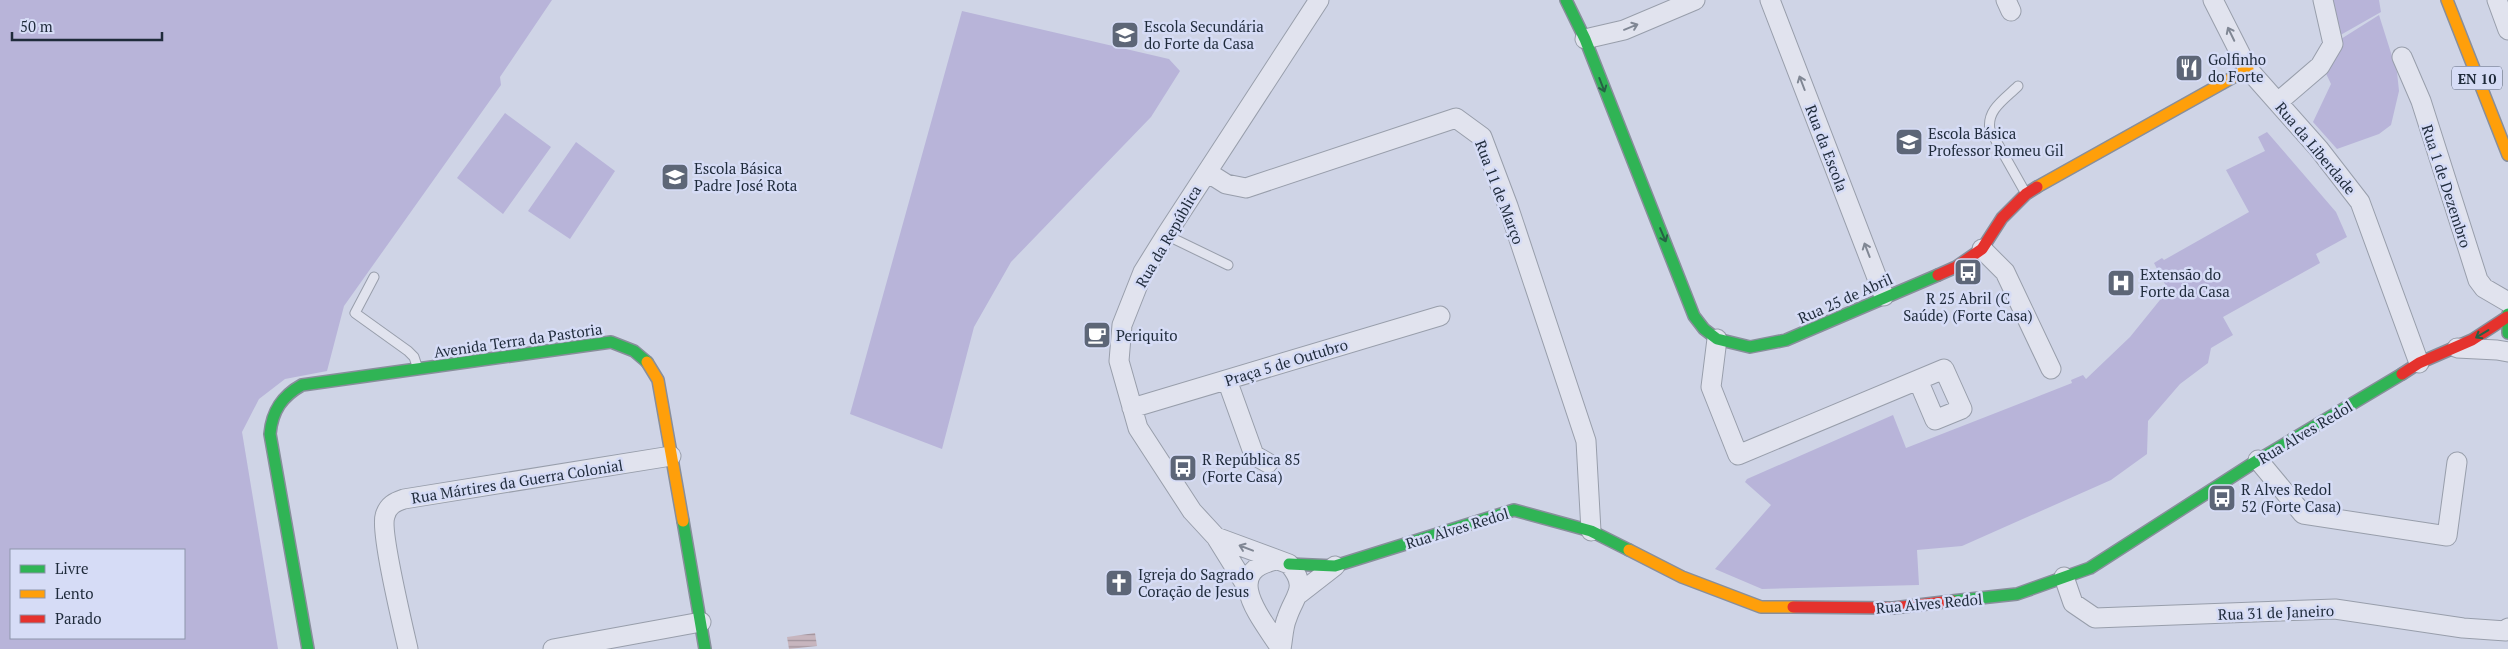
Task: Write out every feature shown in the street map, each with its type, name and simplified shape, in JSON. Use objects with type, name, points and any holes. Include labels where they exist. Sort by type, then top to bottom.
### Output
[{"type":"street","name":"Rua da República","points":[[1281,649],[1216,537],[1192,511],[1138,428],[1119,361],[1122,325],[1143,272],[1319,0]]},
{"type":"street","points":[[1584,39],[1624,30],[1695,0]]},
{"type":"street","name":"Rua da Escola","points":[[1770,0],[1884,296]]},
{"type":"street","name":"Rua da Liberdade","points":[[2213,0],[2248,69],[2347,183],[2360,202],[2419,363]]},
{"type":"street","points":[[2278,102],[2320,66],[2333,44],[2323,0]]},
{"type":"street","name":"EN 10","points":[[2447,0],[2508,155]]},
{"type":"street","points":[[2497,0],[2508,30]]},
{"type":"street","name":"Rua 25 de Abril","points":[[1572,3],[1584,39],[1694,316],[1704,329],[1717,339],[1750,347],[1786,340],[1884,296],[1956,267],[1982,249],[2002,218],[2026,194],[2049,179],[2248,69]]},
{"type":"street","name":"Rua 1 de Dezembro","points":[[2402,57],[2421,101],[2478,280],[2508,311]]},
{"type":"street","name":"Rua 11 de Março","points":[[1206,172],[1226,184],[1246,188],[1456,118],[1482,137],[1511,215],[1586,441],[1591,531]]},
{"type":"street","points":[[1982,249],[2005,272],[2051,369]]},
{"type":"street","points":[[2508,311],[2508,334]]},
{"type":"street","name":"Rua Alves Redol","points":[[1283,562],[1335,566],[1514,510],[1546,517],[1591,531],[1682,577],[1761,607],[1893,608],[2017,594],[2090,568],[2258,460],[2419,363],[2456,348],[2489,330],[2508,311]]},
{"type":"street","name":"Praça 5 de Outubro","points":[[1132,408],[1440,316]]},
{"type":"street","points":[[1717,339],[1711,387],[1738,454],[1918,380]]},
{"type":"street","name":"Avenida Terra da Pastoria","points":[[308,649],[270,434],[270,423],[280,402],[294,389],[302,385],[610,342],[626,346],[643,355],[653,366],[658,380],[705,649]]},
{"type":"street","name":"Rua Alves Redol","points":[[2456,348],[2508,352]]},
{"type":"street","points":[[1227,380],[1254,454],[1268,463]]},
{"type":"street","name":"Rua Mártires da Guerra Colonial","points":[[408,649],[388,549],[384,517],[391,504],[404,499],[671,456]]},
{"type":"street","points":[[2258,460],[2303,514],[2447,536],[2457,462]]},
{"type":"street","name":"Rua da República","points":[[1216,537],[1283,562]]},
{"type":"street","points":[[1281,649],[1286,618],[1297,598],[1300,584],[1297,574],[1283,562],[1261,563],[1252,572],[1249,594],[1272,614],[1284,610],[1297,598]]},
{"type":"street","name":"Rua Alves Redol","points":[[1297,598],[1335,566]]},
{"type":"street","name":"Rua 31 de Janeiro","points":[[2064,577],[2073,603],[2095,618],[2335,609],[2463,628],[2506,631],[2508,628]]},
{"type":"street","points":[[553,649],[700,622]]},
{"type":"lane","points":[[2018,86],[1990,114],[1988,122],[1990,130],[2026,194]]},
{"type":"lane","points":[[1166,235],[1228,265]]},
{"type":"lane","points":[[374,277],[355,312],[408,351],[414,357],[419,369]]},
{"type":"shaded area","points":[[0,0],[552,0],[500,77],[501,85],[344,306],[327,371],[285,379],[259,399],[242,432],[278,649],[0,649]]},
{"type":"shaded area","points":[[2329,0],[2379,0],[2381,12],[2337,37]]},
{"type":"shaded area","points":[[962,11],[1169,59],[1180,71],[1151,117],[1011,262],[974,327],[942,449],[850,414]]},
{"type":"shaded area","points":[[2379,15],[2397,72],[2399,91],[2391,125],[2379,134],[2337,149],[2313,122],[2331,84],[2321,63],[2333,44]]},
{"type":"shaded area","points":[[505,113],[551,147],[503,214],[457,178]]},
{"type":"shaded area","points":[[2267,132],[2336,212],[2347,237],[2316,254],[2320,263],[2223,317],[2233,335],[2211,348],[2208,363],[2180,384],[2148,421],[2147,454],[2111,480],[1962,546],[1917,550],[1919,585],[1762,589],[1715,569],[1771,505],[1745,482],[1747,479],[1893,415],[1906,448],[2072,383],[2071,380],[2083,375],[2086,379],[2130,337],[2168,290],[2154,263],[2162,258],[2164,260],[2249,212],[2226,170],[2265,151],[2258,137]]},
{"type":"shaded area","points":[[576,142],[615,171],[570,239],[528,211]]},
{"type":"shaded area","points":[[815,633],[817,646],[789,649],[787,637]]},
{"type":"traffic: fast","points":[[1566,0],[1585,39],[1694,316],[1704,329],[1717,339],[1750,347],[1786,340],[1938,275]]},
{"type":"traffic: fast","points":[[2508,314],[2508,333]]},
{"type":"traffic: fast","points":[[308,649],[270,434],[276,411],[289,394],[302,385],[611,342],[634,351],[647,362]]},
{"type":"traffic: fast","points":[[1952,601],[2017,594],[2090,568],[2258,460],[2402,374]]},
{"type":"traffic: fast","points":[[1289,564],[1335,566],[1514,510],[1591,531],[1629,550]]},
{"type":"traffic: fast","points":[[683,521],[705,649]]},
{"type":"traffic: slow","points":[[2447,0],[2508,155]]},
{"type":"traffic: slow","points":[[2037,187],[2248,69]]},
{"type":"traffic: slow","points":[[647,362],[658,380],[683,521]]},
{"type":"traffic: slow","points":[[1629,550],[1682,577],[1761,607],[1793,607]]},
{"type":"traffic: jam","points":[[1938,275],[1956,267],[1982,249],[2002,218],[2026,194],[2037,187]]},
{"type":"traffic: jam","points":[[2402,374],[2419,363],[2472,340],[2507,317]]},
{"type":"traffic: jam","points":[[1793,607],[1893,608],[1952,601]]},
{"type":"place","name":"Escola Secundária do Forte da Casa","points":[[1125,35]]},
{"type":"place","name":"Golfinho do Forte","points":[[2189,68]]},
{"type":"place","name":"Escola Básica Professor Romeu Gil","points":[[1909,142]]},
{"type":"place","name":"Escola Básica Padre José Rota","points":[[675,177]]},
{"type":"place","name":"R 25 Abril (C Saúde) (Forte Casa)","points":[[1968,272]]},
{"type":"place","name":"Extensão do Forte da Casa","points":[[2121,283]]},
{"type":"place","name":"Periquito","points":[[1097,335]]},
{"type":"place","name":"R República 85 (Forte Casa)","points":[[1183,468]]},
{"type":"place","name":"R Alves Redol 52 (Forte Casa)","points":[[2222,498]]},
{"type":"place","name":"Igreja do Sagrado Coração de Jesus","points":[[1119,583]]}]
